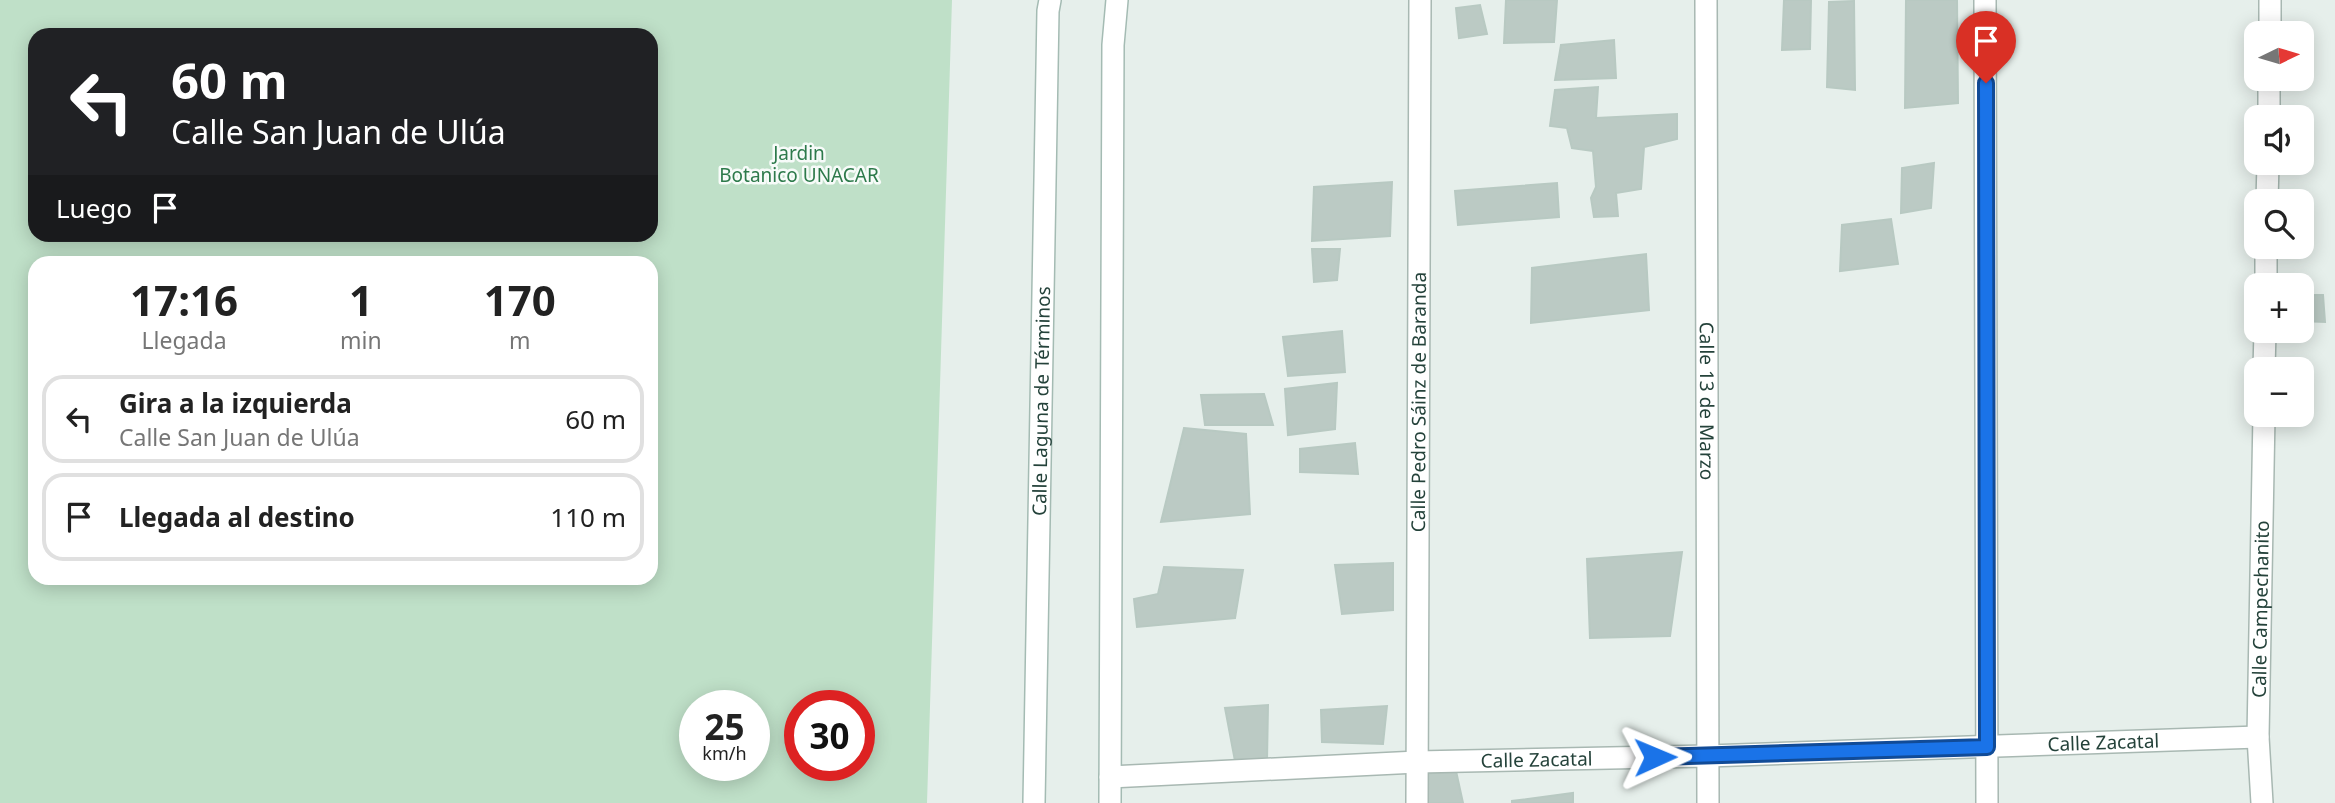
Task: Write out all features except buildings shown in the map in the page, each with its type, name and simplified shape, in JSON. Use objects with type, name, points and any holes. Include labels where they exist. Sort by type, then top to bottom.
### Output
[{"type":"street","name":"Calle Laguna de Términos","points":[[1034,803],[1047,25],[1050,0]]},
{"type":"street","points":[[1110,803],[1113,45],[1118,0]]},
{"type":"street","name":"Calle Pedro Sáinz de Baranda","points":[[1417,803],[1420,0]]},
{"type":"street","name":"Calle 13 de Marzo","points":[[1706,0],[1708,803]]},
{"type":"street","points":[[1985,0],[1987,803]]},
{"type":"street","points":[[2270,0],[2270,21]]},
{"type":"street","name":"Calle Campechanito","points":[[2262,803],[2258,737],[2264,427]]},
{"type":"street","name":"Calle Zacatal","points":[[1110,777],[1417,762],[1707,756],[2258,737]]},
{"type":"green space","name":"Jardin Botanico UNACAR","points":[[0,0],[952,0],[927,803],[0,803]]},
{"type":"route","points":[[1655,757],[1987,747],[1986,83]]}]
